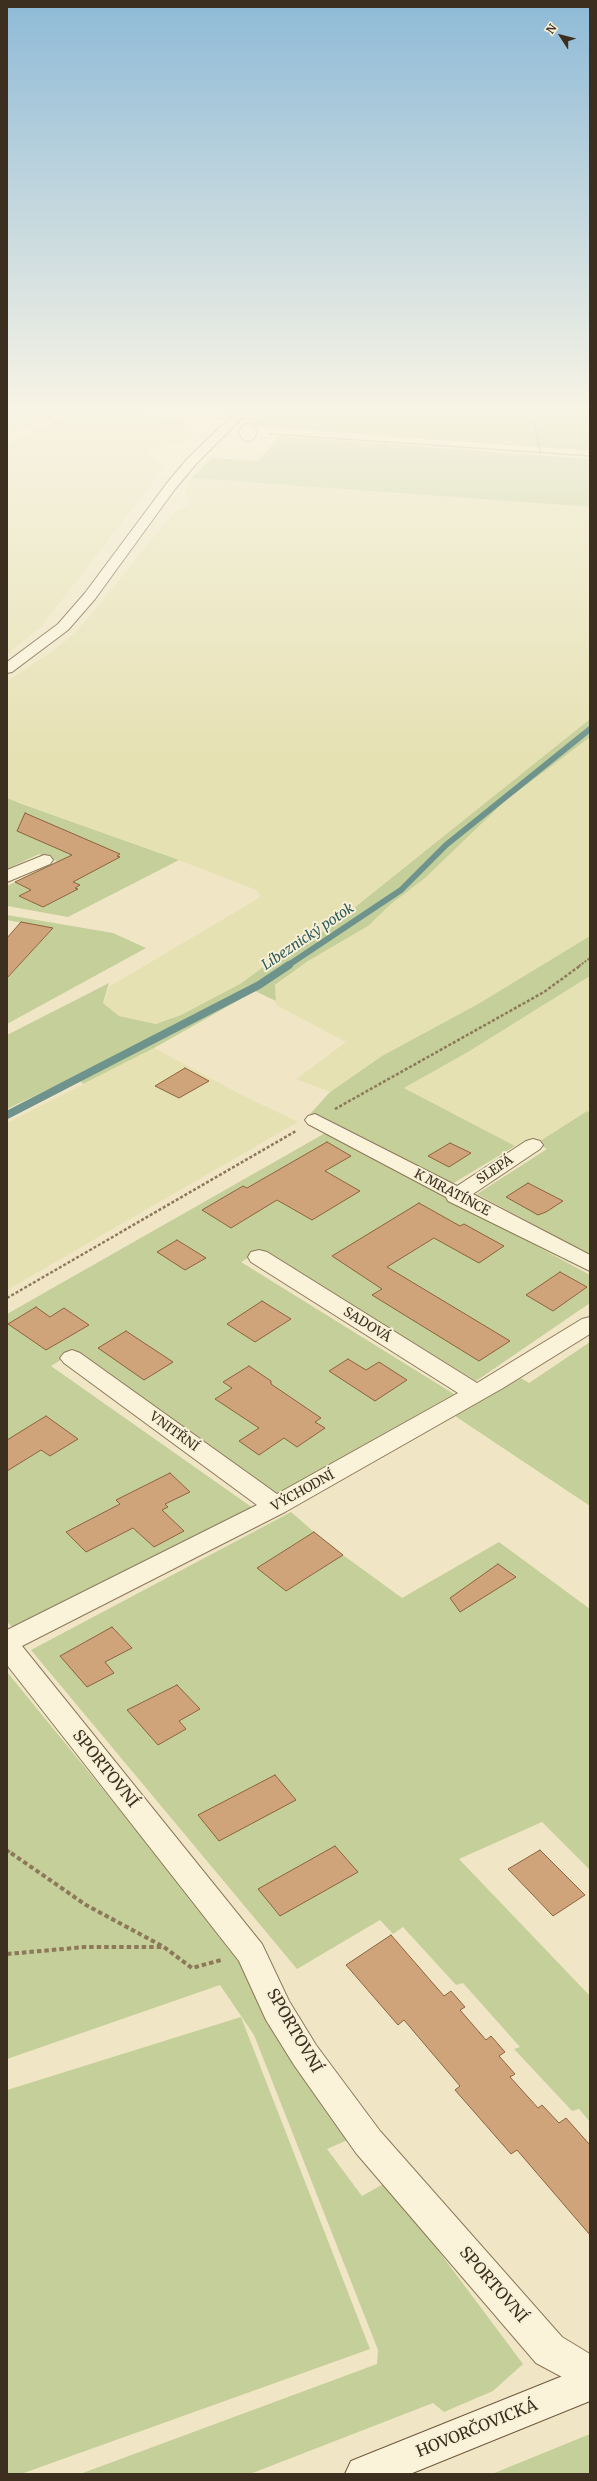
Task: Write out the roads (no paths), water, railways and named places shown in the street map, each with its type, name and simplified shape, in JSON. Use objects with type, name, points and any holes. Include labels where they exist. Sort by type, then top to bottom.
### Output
[{"type":"street","points":[[7,669],[34,651],[63,626],[90,596],[140,528]]},
{"type":"street","points":[[7,877],[44,860]]},
{"type":"street","name":"K MRATÍNCE","points":[[315,1120],[456,1196],[590,1264]]},
{"type":"street","name":"SLEPÁ","points":[[456,1196],[533,1145]]},
{"type":"street","name":"SADOVÁ","points":[[259,1257],[475,1394]]},
{"type":"street","name":"VÝCHODNÍ","points":[[7,1642],[276,1506],[475,1394],[590,1324]]},
{"type":"street","name":"VNITŘNÍ","points":[[72,1358],[276,1506]]},
{"type":"street","name":"SPORTOVNÍ","points":[[7,1646],[251,1952],[277,2010],[301,2049],[368,2142],[549,2350],[590,2374]]},
{"type":"street","name":"HOVORČOVICKÁ","points":[[364,2474],[590,2383]]},
{"type":"waterway","name":"Líbeznický potok","points":[[287,966],[401,890],[446,845],[590,729]]},
{"type":"waterway","name":"Líbeznický potok","points":[[7,1115],[259,985],[289,965]]}]
